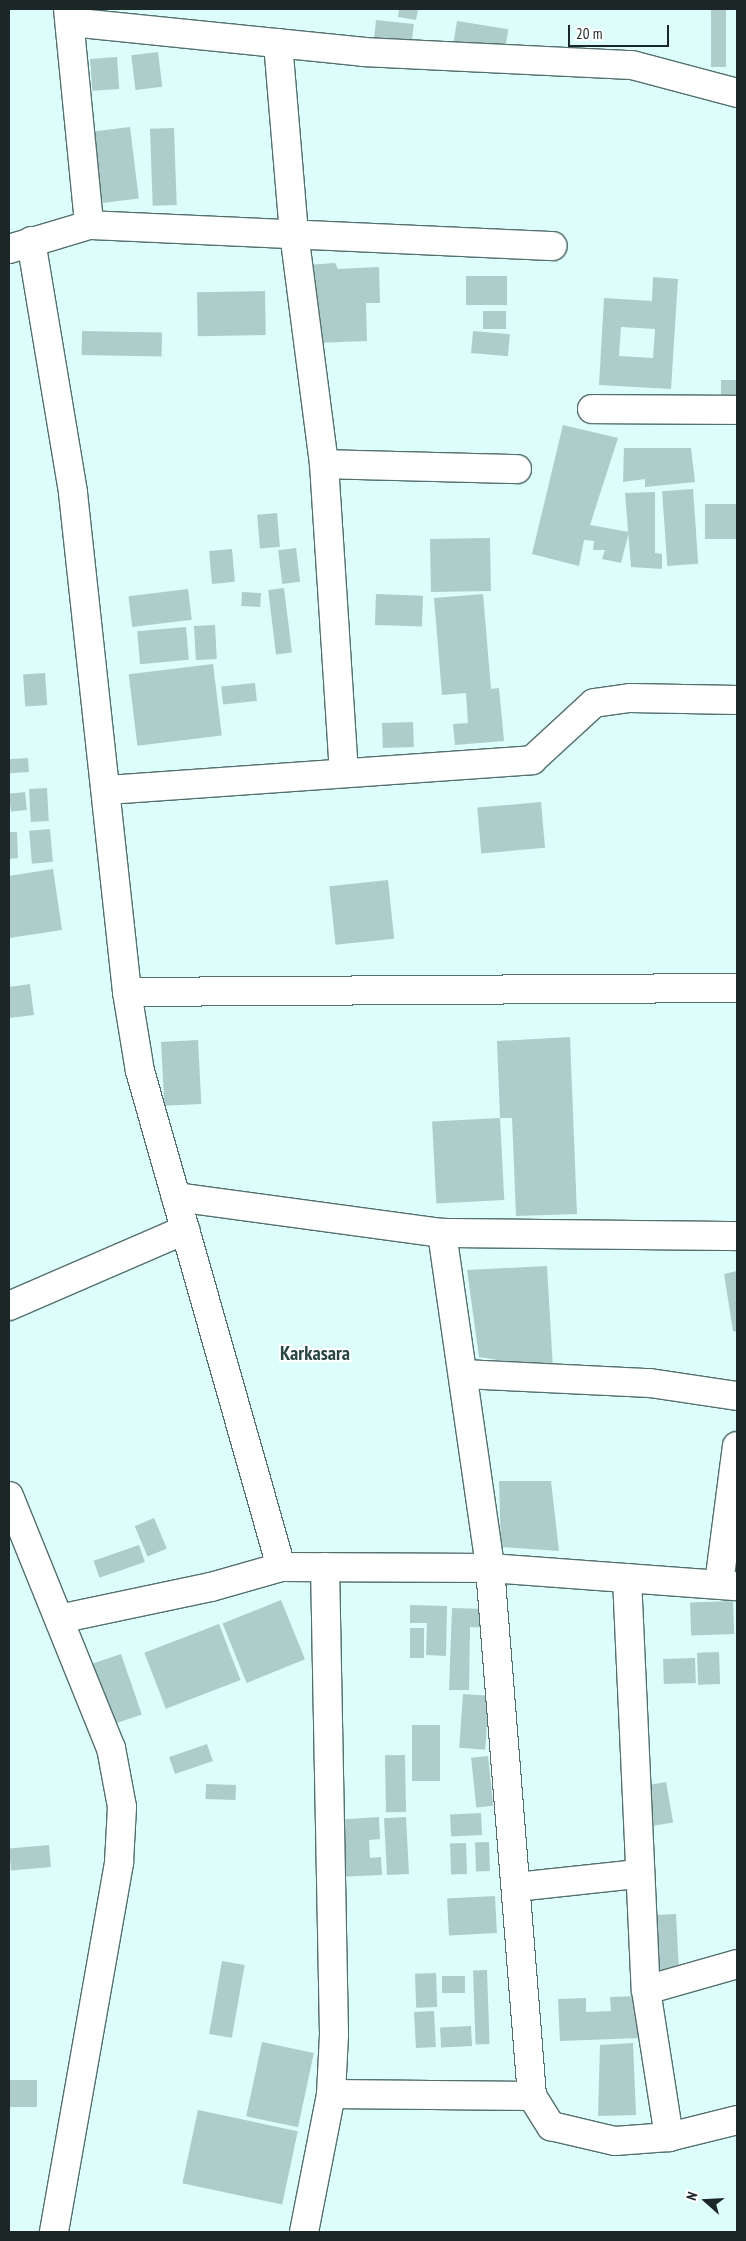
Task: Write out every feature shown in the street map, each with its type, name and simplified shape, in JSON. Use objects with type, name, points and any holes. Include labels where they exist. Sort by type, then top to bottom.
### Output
[{"type":"street","points":[[89,226],[69,15],[278,43],[363,52],[632,65],[737,93]]},
{"type":"street","points":[[278,43],[294,233],[324,464],[344,771]]},
{"type":"street","points":[[281,1567],[140,1071],[127,992],[74,493],[20,245],[89,226],[294,233],[553,246]]},
{"type":"street","points":[[592,409],[737,410]]},
{"type":"street","points":[[324,464],[517,469]]},
{"type":"street","points":[[107,790],[344,771],[532,760],[566,725],[594,703],[630,698],[737,700]]},
{"type":"street","points":[[127,992],[737,988]]},
{"type":"street","points":[[176,1197],[442,1233],[737,1236]]},
{"type":"street","points":[[9,1306],[185,1230]]},
{"type":"street","points":[[442,1233],[490,1568],[532,2096],[551,2126],[581,2136],[615,2141],[669,2137],[737,2120]]},
{"type":"street","points":[[463,1374],[650,1383],[737,1396]]},
{"type":"street","points":[[59,1620],[211,1587],[281,1567],[490,1568],[728,1585],[737,1446]]},
{"type":"street","points":[[9,1496],[111,1748],[122,1807],[119,1863],[54,2232]]},
{"type":"street","points":[[304,2232],[331,2094],[334,2034],[325,1567]]},
{"type":"street","points":[[627,1578],[638,1874],[646,1990],[669,2137]]},
{"type":"street","points":[[516,1887],[638,1874]]},
{"type":"street","points":[[646,1990],[737,1964]]},
{"type":"street","points":[[331,2094],[532,2096]]},
{"type":"building","points":[[399,9],[418,9],[416,20],[398,17]]},
{"type":"building","points":[[711,9],[726,9],[726,67],[711,67]]},
{"type":"building","points":[[376,20],[414,24],[412,45],[374,41]]},
{"type":"building","points":[[457,21],[508,29],[504,54],[453,46]]},
{"type":"building","points":[[158,52],[162,87],[135,90],[131,55]]},
{"type":"building","points":[[117,57],[119,89],[92,91],[90,59]]},
{"type":"building","points":[[130,127],[139,198],[102,203],[93,132]]},
{"type":"building","points":[[174,128],[177,205],[153,206],[150,129]]},
{"type":"building","points":[[335,263],[338,269],[379,267],[380,303],[366,303],[367,341],[316,343],[306,265]]},
{"type":"building","points":[[466,276],[507,276],[507,305],[466,305]]},
{"type":"building","points":[[653,277],[678,279],[671,389],[599,385],[604,298],[652,301]],"holes":[[[621,327],[655,329],[653,358],[619,356]]]},
{"type":"building","points":[[265,291],[266,335],[198,336],[197,292]]},
{"type":"building","points":[[483,311],[506,311],[506,329],[483,329]]},
{"type":"building","points":[[82,331],[162,332],[162,356],[82,355]]},
{"type":"building","points":[[473,331],[510,334],[508,356],[471,353]]},
{"type":"building","points":[[721,380],[737,380],[737,403],[721,403]]},
{"type":"building","points":[[563,425],[618,438],[590,525],[629,532],[621,563],[602,559],[605,550],[593,550],[594,541],[584,540],[579,566],[532,554]]},
{"type":"building","points":[[624,448],[691,448],[695,482],[645,487],[645,479],[623,482]]},
{"type":"building","points":[[693,489],[698,564],[667,566],[662,491]]},
{"type":"building","points":[[655,492],[655,553],[662,554],[662,569],[631,567],[625,493]]},
{"type":"building","points":[[705,504],[737,504],[737,539],[705,539]]},
{"type":"building","points":[[277,513],[280,547],[260,549],[257,515]]},
{"type":"building","points":[[490,538],[491,591],[431,592],[430,539]]},
{"type":"building","points":[[296,548],[300,582],[282,584],[278,550]]},
{"type":"building","points":[[232,549],[235,582],[212,584],[209,551]]},
{"type":"building","points":[[284,588],[292,653],[276,654],[268,590]]},
{"type":"building","points":[[188,589],[192,620],[132,627],[128,596]]},
{"type":"building","points":[[242,592],[261,593],[260,607],[241,606]]},
{"type":"building","points":[[376,594],[423,596],[422,627],[375,625]]},
{"type":"building","points":[[483,594],[491,689],[499,688],[504,741],[455,745],[453,724],[468,723],[466,693],[442,695],[434,598]]},
{"type":"building","points":[[215,625],[217,659],[196,660],[194,626]]},
{"type":"building","points":[[186,627],[189,660],[140,664],[137,631]]},
{"type":"building","points":[[213,664],[222,735],[137,746],[129,674]]},
{"type":"building","points":[[45,673],[47,705],[25,706],[23,675]]},
{"type":"building","points":[[255,683],[257,701],[223,704],[221,687]]},
{"type":"building","points":[[413,722],[414,747],[383,748],[382,723]]},
{"type":"building","points":[[28,758],[29,772],[10,773],[9,759]]},
{"type":"building","points":[[47,788],[49,821],[31,822],[29,789]]},
{"type":"building","points":[[25,792],[27,810],[11,812],[9,794]]},
{"type":"building","points":[[541,802],[545,848],[481,853],[477,808]]},
{"type":"building","points":[[50,829],[53,862],[32,864],[29,831]]},
{"type":"building","points":[[9,832],[17,832],[18,858],[9,859]]},
{"type":"building","points":[[53,869],[62,930],[9,938],[9,876]]},
{"type":"building","points":[[388,880],[394,939],[335,945],[329,886]]},
{"type":"building","points":[[30,984],[34,1015],[9,1018],[9,987]]},
{"type":"building","points":[[570,1037],[577,1214],[516,1216],[512,1118],[500,1118],[497,1041]]},
{"type":"building","points":[[198,1040],[201,1104],[164,1106],[161,1042]]},
{"type":"building","points":[[500,1118],[504,1200],[436,1203],[432,1122]]},
{"type":"building","points":[[547,1266],[553,1369],[479,1357],[467,1270]]},
{"type":"building","points":[[737,1271],[737,1332],[733,1331],[724,1274]]},
{"type":"building","points":[[499,1481],[551,1481],[559,1551],[501,1547]]},
{"type":"building","points":[[154,1518],[167,1548],[148,1557],[135,1526]]},
{"type":"building","points":[[139,1545],[145,1562],[99,1578],[94,1561]]},
{"type":"building","points":[[281,1600],[305,1659],[247,1683],[223,1624]]},
{"type":"building","points":[[733,1601],[734,1634],[691,1635],[690,1603]]},
{"type":"building","points":[[410,1605],[447,1606],[446,1656],[426,1655],[427,1623],[410,1623]]},
{"type":"building","points":[[452,1608],[487,1609],[486,1628],[470,1627],[469,1690],[449,1690]]},
{"type":"building","points":[[219,1624],[241,1680],[166,1709],[144,1653]]},
{"type":"building","points":[[410,1628],[424,1628],[424,1658],[410,1658]]},
{"type":"building","points":[[719,1652],[720,1684],[698,1685],[697,1653]]},
{"type":"building","points":[[121,1654],[142,1715],[113,1725],[92,1664]]},
{"type":"building","points":[[695,1658],[696,1683],[664,1684],[663,1659]]},
{"type":"building","points":[[463,1694],[489,1696],[485,1750],[459,1748]]},
{"type":"building","points":[[412,1725],[440,1725],[440,1781],[412,1781]]},
{"type":"building","points":[[207,1744],[213,1761],[175,1774],[169,1757]]},
{"type":"building","points":[[385,1755],[405,1755],[406,1812],[386,1812]]},
{"type":"building","points":[[488,1756],[493,1806],[476,1808],[471,1758]]},
{"type":"building","points":[[666,1782],[673,1822],[653,1826],[646,1785]]},
{"type":"building","points":[[206,1784],[236,1785],[235,1800],[205,1799]]},
{"type":"building","points":[[481,1813],[482,1835],[451,1837],[450,1815]]},
{"type":"building","points":[[379,1817],[380,1839],[369,1840],[370,1858],[381,1857],[382,1875],[336,1877],[334,1820]]},
{"type":"building","points":[[406,1817],[409,1874],[387,1875],[384,1818]]},
{"type":"building","points":[[475,1842],[489,1842],[490,1871],[476,1871]]},
{"type":"building","points":[[466,1843],[467,1874],[451,1875],[450,1844]]},
{"type":"building","points":[[49,1845],[51,1867],[11,1870],[9,1848]]},
{"type":"building","points":[[495,1896],[497,1933],[449,1935],[447,1899]]},
{"type":"building","points":[[676,1914],[679,1978],[648,1980],[645,1916]]},
{"type":"building","points":[[222,1961],[245,1965],[232,2038],[209,2034]]},
{"type":"building","points":[[473,1970],[487,1970],[490,2044],[476,2044]]},
{"type":"building","points":[[436,1973],[437,2007],[416,2008],[415,1974]]},
{"type":"building","points":[[442,1976],[465,1976],[465,1993],[442,1993]]},
{"type":"building","points":[[638,1996],[640,2038],[560,2041],[558,1999],[586,1998],[586,2012],[611,2011],[610,1997]]},
{"type":"building","points":[[434,2011],[436,2047],[416,2048],[414,2012]]},
{"type":"building","points":[[471,2026],[472,2046],[441,2048],[440,2028]]},
{"type":"building","points":[[262,2042],[314,2053],[298,2127],[246,2116]]},
{"type":"building","points":[[633,2043],[636,2115],[598,2116],[600,2045]]},
{"type":"building","points":[[9,2080],[37,2080],[37,2107],[9,2107]]},
{"type":"building","points":[[198,2110],[298,2131],[282,2205],[182,2183]]},
{"type":"district","name":"Karkasara","points":[[315,1353]]}]
